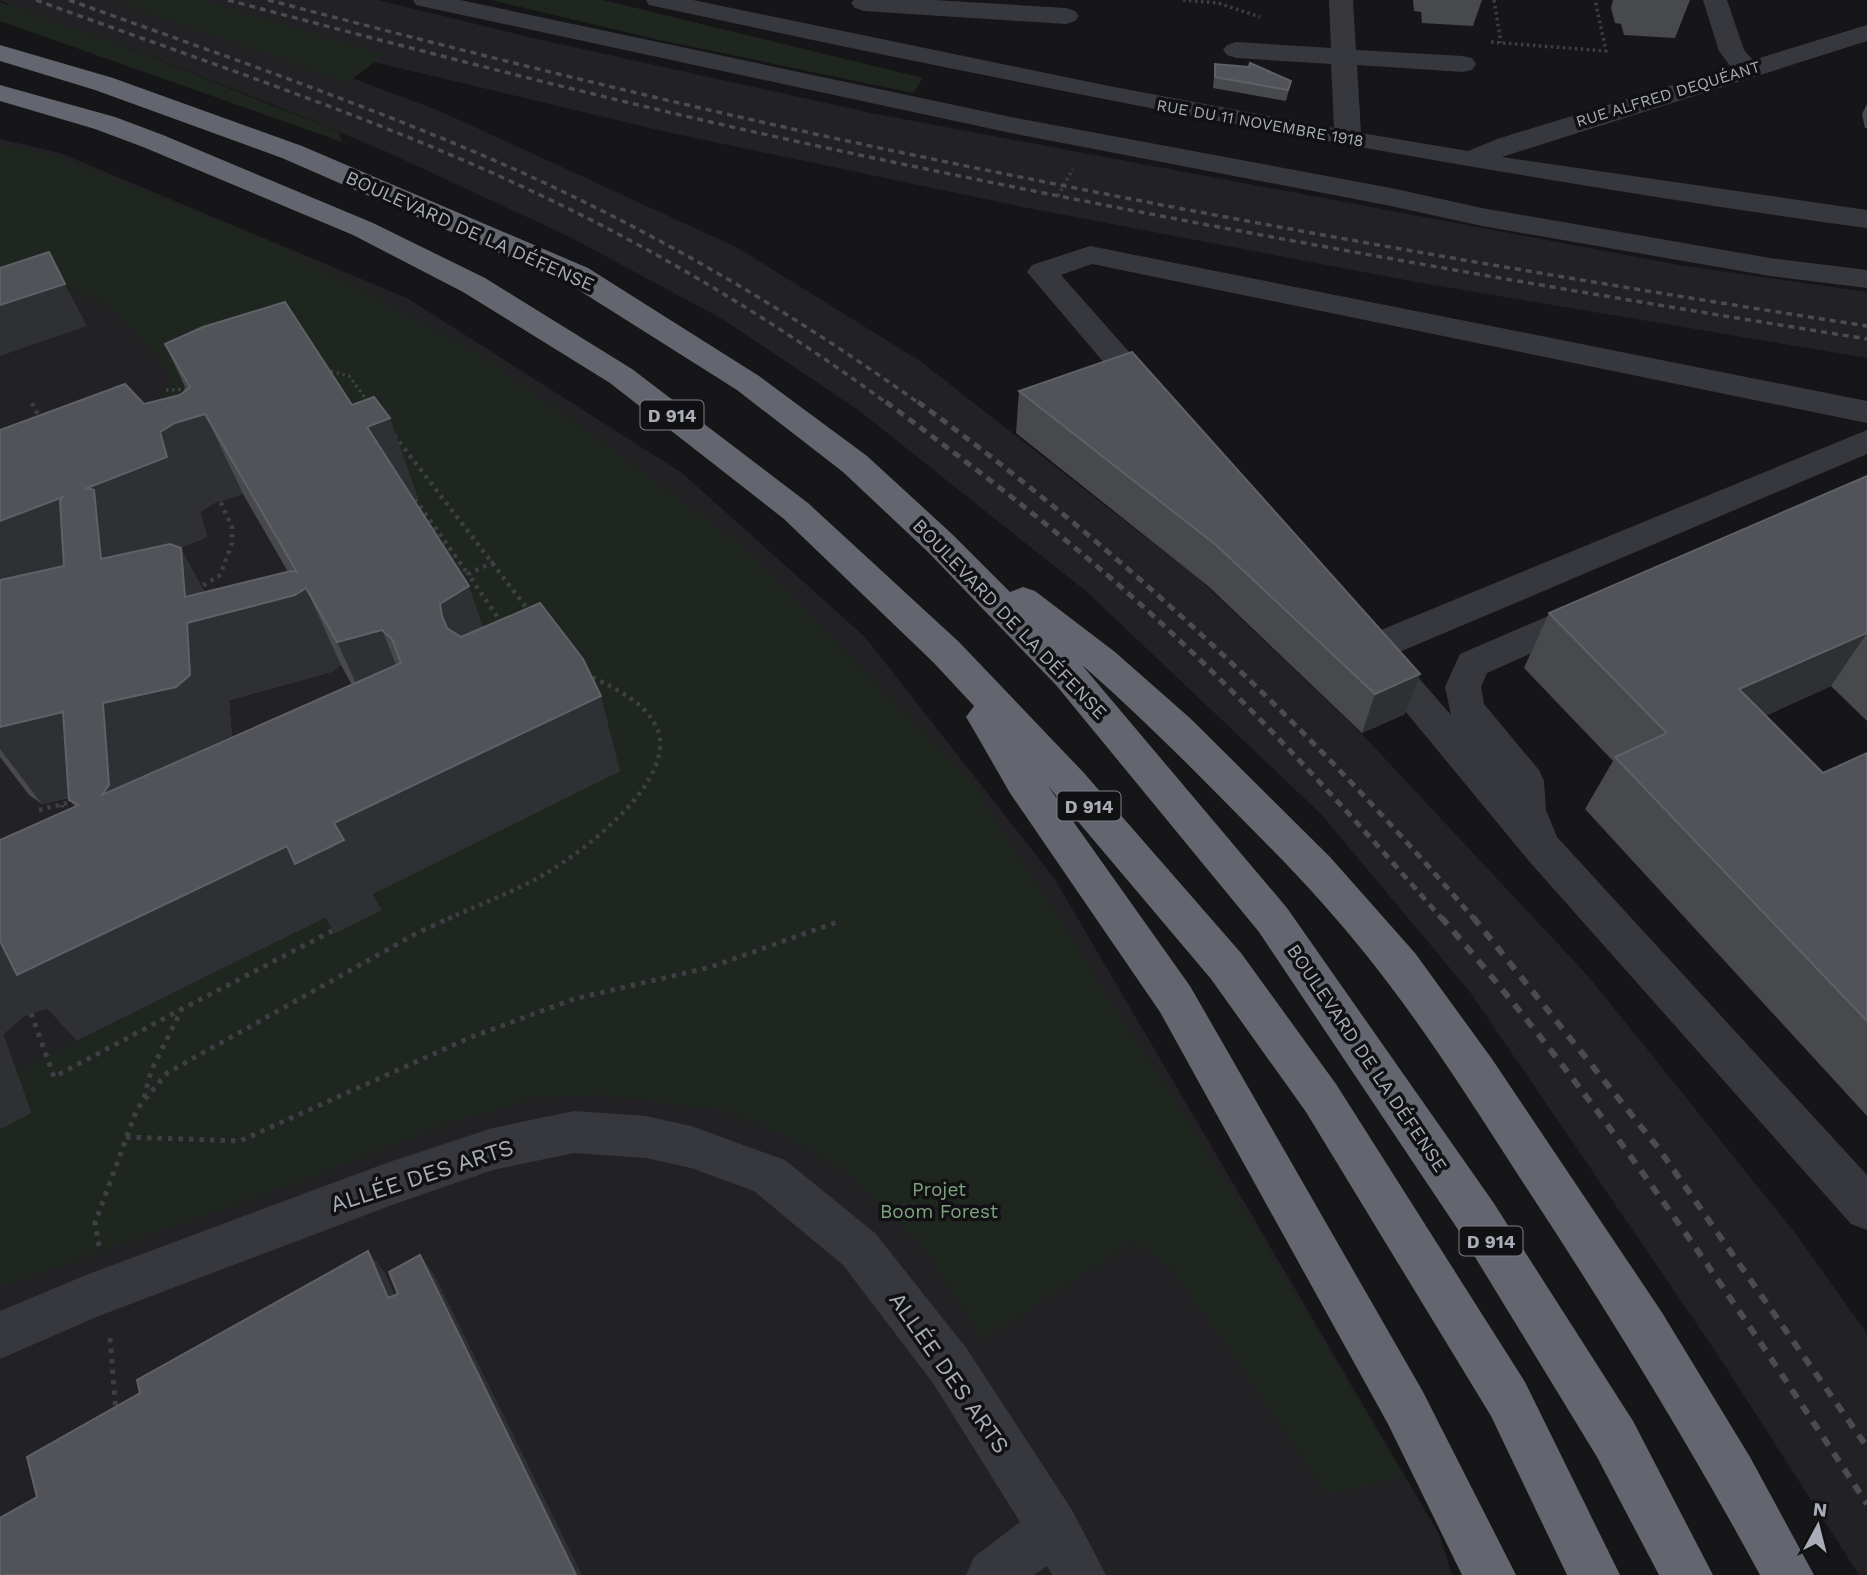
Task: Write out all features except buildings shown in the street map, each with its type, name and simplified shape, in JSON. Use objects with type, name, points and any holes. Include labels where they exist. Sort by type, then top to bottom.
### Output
[{"type":"highway","points":[[0,33],[289,135],[453,206],[577,275]]},
{"type":"highway","name":"BOULEVARD DE LA DÉFENSE","points":[[0,53],[104,84],[292,152],[577,275],[748,383],[855,464],[940,543],[1069,675],[1273,920],[1477,1218],[1615,1439],[1687,1575]]},
{"type":"highway","name":"D 914","points":[[0,93],[105,123],[153,141],[363,229],[474,285],[621,376],[796,511],[946,652],[1070,784],[1226,967],[1321,1098],[1508,1399],[1594,1575]]},
{"type":"highway","points":[[0,116],[102,141],[363,229]]},
{"type":"highway","points":[[940,543],[1045,615],[1167,719],[1296,848],[1399,965],[1488,1089],[1611,1276],[1735,1476],[1788,1575]]},
{"type":"highway","points":[[946,652],[1024,782],[1175,999],[1405,1407],[1490,1575]]},
{"type":"street","points":[[425,0],[1011,125],[1391,197],[1482,217],[1770,267],[1867,279]]},
{"type":"street","name":"RUE DU 11 NOVEMBRE 1918","points":[[658,0],[950,62],[1348,139],[1734,202],[1867,219]]},
{"type":"street","points":[[1341,0],[1348,139]]},
{"type":"street","points":[[1715,0],[1732,51],[1747,69]]},
{"type":"street","points":[[864,3],[962,5],[1066,16]]},
{"type":"street","points":[[950,62],[962,5]]},
{"type":"street","name":"RUE ALFRED DEQUÉANT","points":[[1470,160],[1507,145],[1867,33]]},
{"type":"street","points":[[1236,50],[1463,64]]},
{"type":"street","points":[[1170,418],[1041,272],[1090,255],[1867,412]]},
{"type":"street","points":[[1867,441],[1691,531],[1360,635],[1542,848],[1867,1208]]},
{"type":"street","points":[[1520,642],[1550,640],[1597,623],[1520,642],[1473,664],[1463,687],[1466,709],[1525,781],[1527,810],[1542,848]]},
{"type":"street","name":"ALLÉE DES ARTS","points":[[0,1335],[107,1290],[392,1183],[493,1149],[574,1132],[646,1137],[691,1147],[769,1175],[859,1249],[950,1366],[1054,1528],[1080,1575]]},
{"type":"street","points":[[992,1575],[1054,1528]]},
{"type":"path","points":[[1494,0],[1501,43]]},
{"type":"path","points":[[1595,0],[1606,51]]},
{"type":"path","points":[[321,369],[349,376],[374,409]]},
{"type":"path","points":[[166,390],[197,389]]},
{"type":"path","points":[[32,403],[43,426]]},
{"type":"path","points":[[391,431],[530,612]]},
{"type":"path","points":[[415,499],[504,626]]},
{"type":"path","points":[[194,590],[206,586],[220,575],[232,543],[232,527],[220,501]]},
{"type":"path","points":[[468,574],[494,562]]},
{"type":"path","points":[[117,1425],[107,1290],[95,1223],[137,1109],[167,1073],[417,933],[538,878],[592,840],[634,803],[654,768],[660,746],[655,724],[627,695],[583,673]]},
{"type":"path","points":[[39,810],[89,798]]},
{"type":"path","points":[[56,824],[62,805]]},
{"type":"path","points":[[126,1137],[240,1141],[469,1038],[574,999],[711,967],[837,922]]},
{"type":"path","points":[[31,1013],[54,1077],[334,930]]},
{"type":"path","points":[[143,1101],[150,1071],[182,1009]]},
{"type":"shaded area","points":[[0,0],[378,0],[524,36],[871,113],[1679,265],[1867,292],[1867,358],[1416,282],[1028,208],[671,133],[374,62],[352,78],[442,112],[738,248],[920,361],[1198,578],[1361,733],[1588,976],[1796,1234],[1867,1334],[1867,1575],[1859,1575],[1718,1355],[1470,992],[1320,813],[1087,592],[861,412],[724,320],[570,237],[387,152],[269,103],[15,8]]},
{"type":"shaded area","points":[[0,139],[60,153],[407,298],[682,473],[865,637],[1054,878],[1440,1536],[1452,1575],[0,1575]]},
{"type":"green space","points":[[113,0],[202,0],[384,55],[348,82]]},
{"type":"green space","points":[[491,0],[603,0],[923,78],[913,93],[655,39]]},
{"type":"green space","points":[[0,2],[133,50],[339,132],[342,142],[0,21]]},
{"type":"green space","name":"Projet Boom Forest","points":[[0,145],[52,155],[271,242],[484,357],[735,540],[971,781],[1246,1214],[1404,1476],[1329,1495],[1173,1269],[1134,1241],[983,1339],[924,1247],[842,1169],[784,1135],[723,1110],[606,1095],[537,1097],[444,1125],[307,1179],[0,1287],[0,1130],[30,1113],[16,1071],[620,771],[519,699],[316,383],[152,409],[172,379],[162,362],[107,304],[36,274],[0,279]]},
{"type":"railway","points":[[36,0],[369,121],[563,206],[689,273],[811,350],[888,404]]},
{"type":"railway","points":[[69,0],[354,104],[467,149],[575,197],[677,250],[777,308],[920,404]]},
{"type":"railway","points":[[228,0],[610,98],[969,178],[1352,252],[1867,339]]},
{"type":"railway","points":[[268,0],[641,94],[991,171],[1365,243],[1867,326]]},
{"type":"railway","points":[[886,402],[1070,544],[1175,636],[1312,774],[1442,919]]},
{"type":"railway","points":[[918,402],[1069,519],[1211,644],[1346,777],[1474,919]]},
{"type":"railway","points":[[1441,917],[1500,986],[1611,1129],[1716,1277],[1867,1504]]},
{"type":"railway","points":[[1473,917],[1659,1149],[1867,1447]]}]
